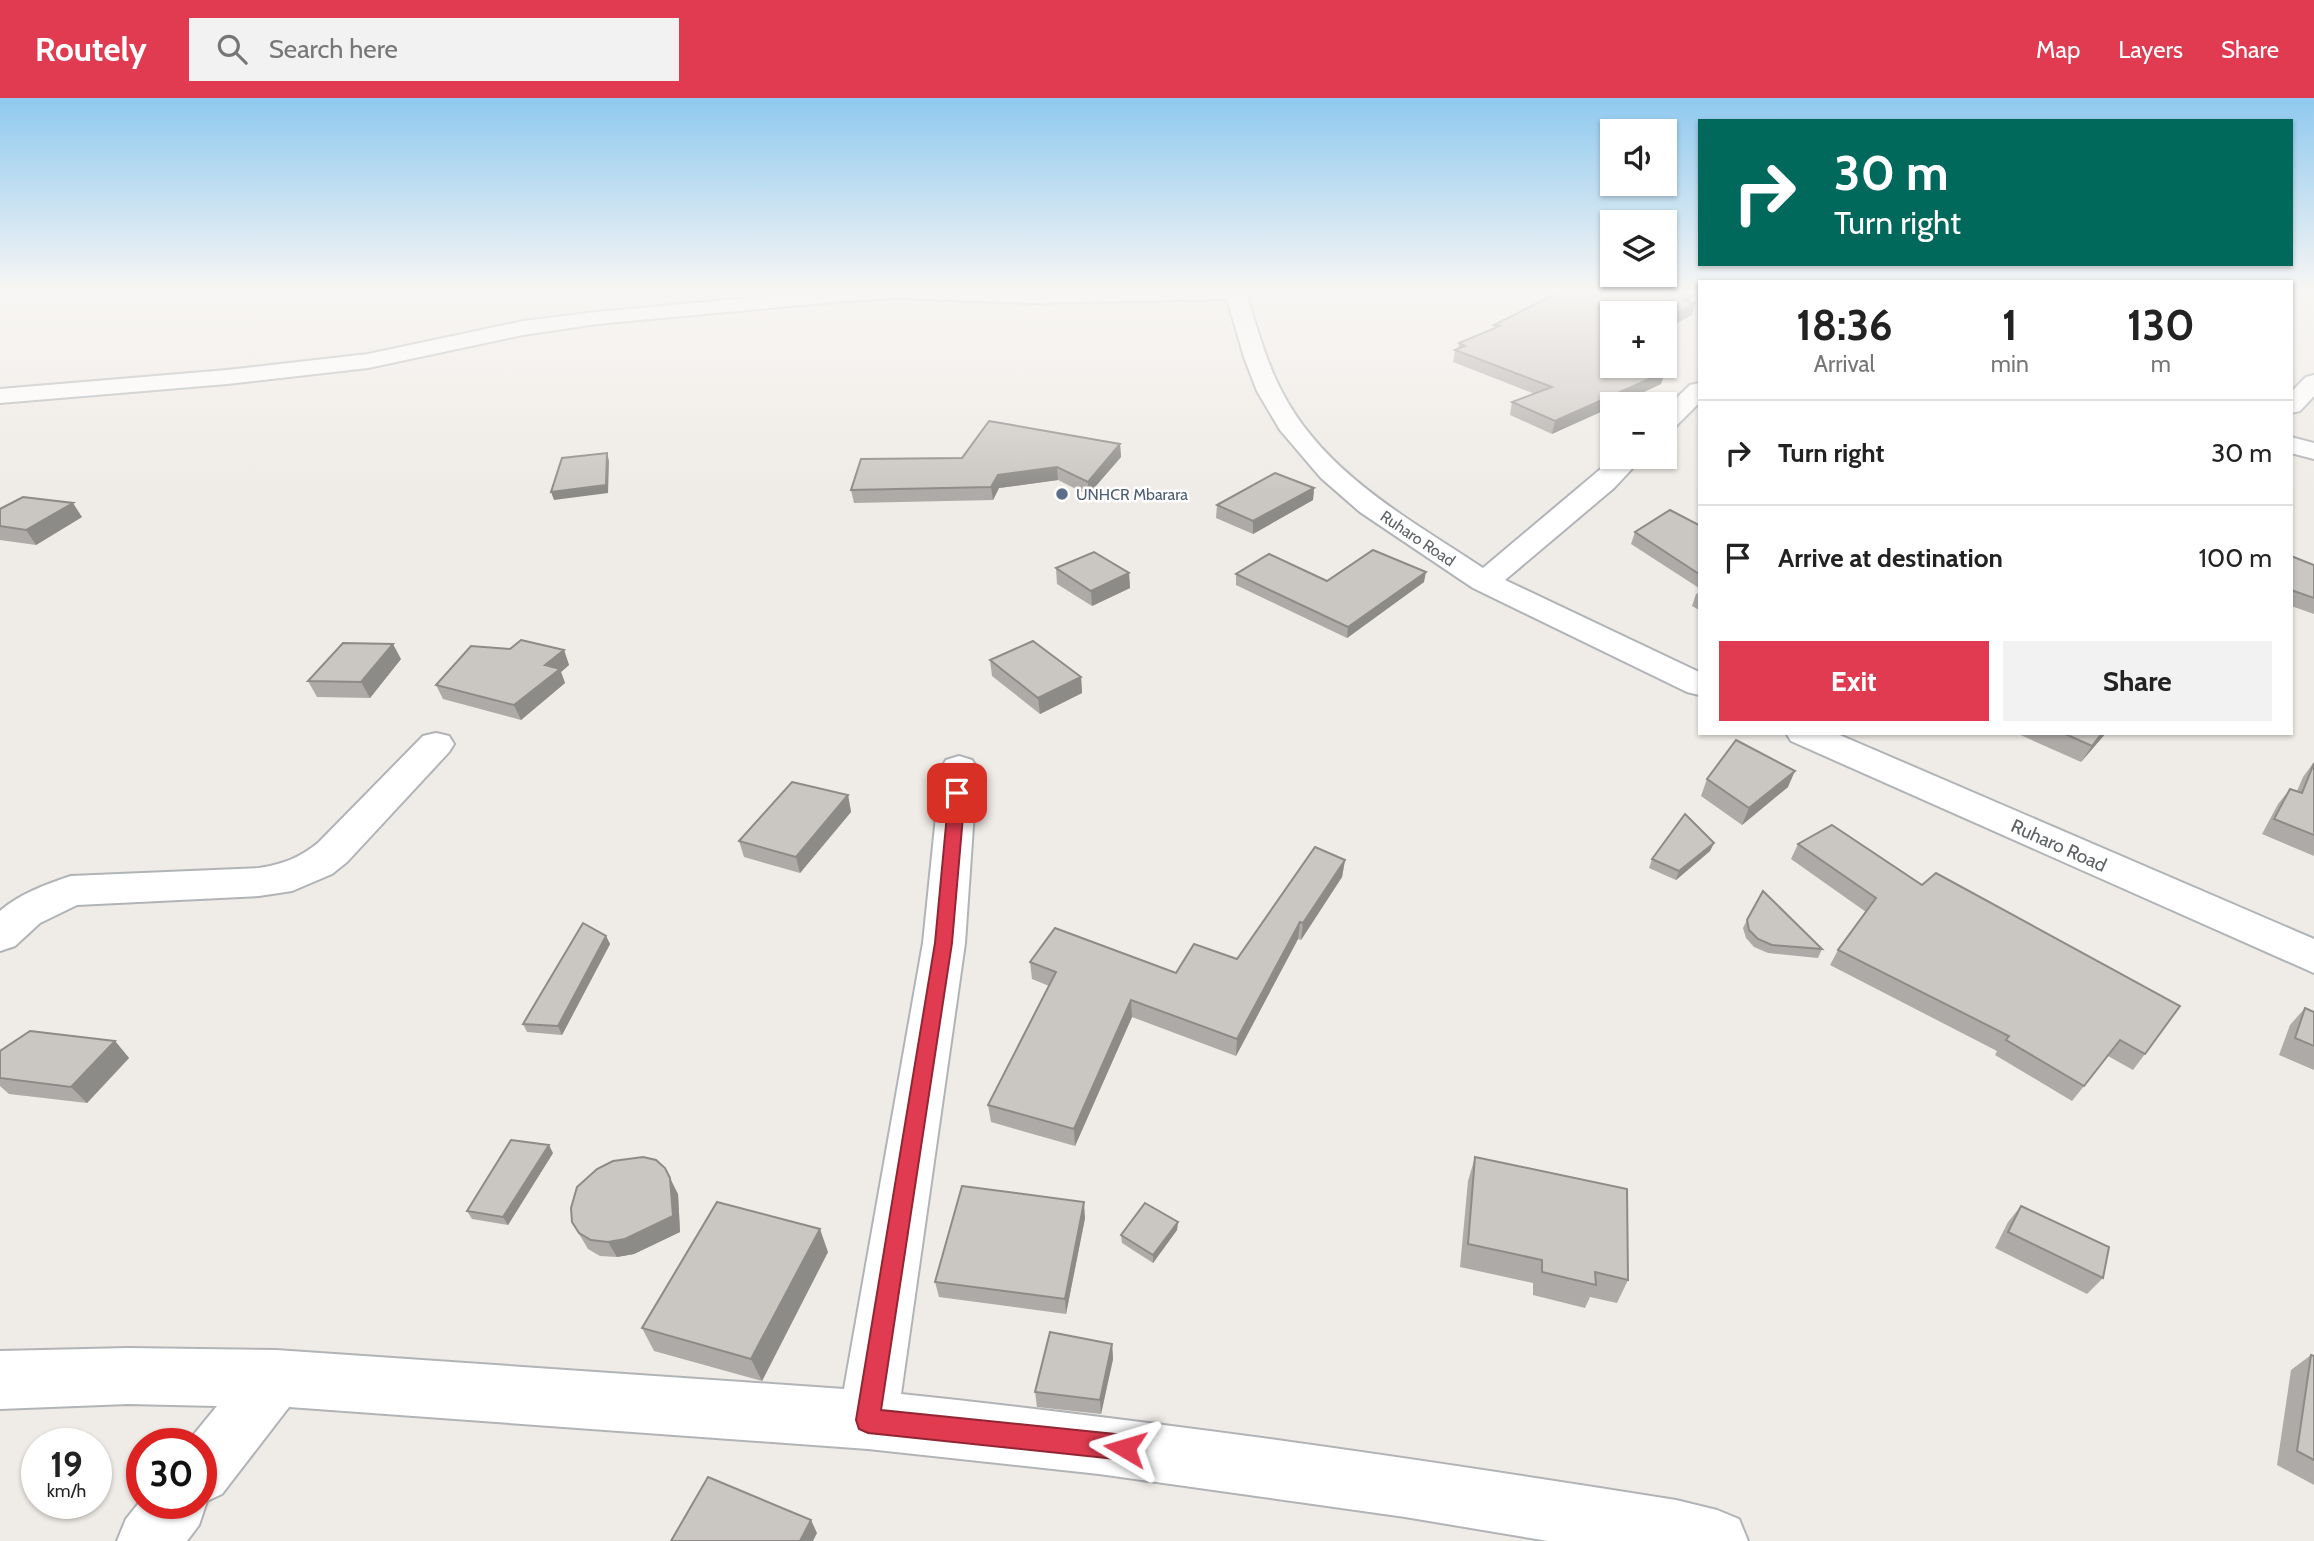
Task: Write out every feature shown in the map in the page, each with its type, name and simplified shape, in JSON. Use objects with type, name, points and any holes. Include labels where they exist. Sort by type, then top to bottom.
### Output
[{"type":"street","points":[[0,396],[227,377],[390,357]]},
{"type":"street","name":"Ruharo Road","points":[[1256,357],[1269,391],[1293,430],[1330,472],[1370,506],[1484,582],[1698,685]]},
{"type":"street","points":[[2293,404],[2314,382]]},
{"type":"street","points":[[1677,411],[1698,391]]},
{"type":"street","points":[[2293,446],[2314,451]]},
{"type":"street","points":[[1484,582],[1618,469]]},
{"type":"street","name":"Ruharo Road","points":[[1809,735],[2314,957]]},
{"type":"street","points":[[0,935],[25,912],[71,891],[259,882],[292,877],[318,864],[333,852],[436,744]]},
{"type":"street","points":[[868,1420],[944,943],[959,768]]},
{"type":"street","points":[[0,1380],[128,1376],[276,1378],[868,1420],[1099,1444],[1405,1487],[1676,1531],[1717,1541]]},
{"type":"street","points":[[217,1453],[276,1378]]},
{"type":"street","points":[[148,1541],[165,1519]]},
{"type":"building","points":[[1474,357],[1600,357],[1600,378],[1652,378],[1620,392],[1600,392],[1600,401],[1555,421],[1512,402],[1552,387]]},
{"type":"building","points":[[989,421],[1120,444],[1088,482],[1057,467],[998,475],[991,487],[851,490],[861,459],[962,458]]},
{"type":"building","points":[[607,453],[606,485],[551,492],[562,458]]},
{"type":"building","points":[[1275,473],[1314,488],[1253,521],[1217,505]]},
{"type":"building","points":[[23,497],[73,503],[26,530],[0,526],[0,509]]},
{"type":"building","points":[[1670,510],[1698,524],[1698,573],[1635,532]]},
{"type":"building","points":[[1373,550],[1426,572],[1348,627],[1236,574],[1269,554],[1327,581]]},
{"type":"building","points":[[1094,552],[1129,573],[1091,591],[1056,568]]},
{"type":"building","points":[[2293,557],[2314,565],[2314,598],[2293,591]]},
{"type":"building","points":[[521,640],[564,650],[545,665],[560,669],[514,705],[436,685],[471,646],[510,649]]},
{"type":"building","points":[[1033,641],[1081,677],[1038,698],[990,660]]},
{"type":"building","points":[[343,643],[393,644],[361,682],[308,681]]},
{"type":"building","points":[[2067,735],[2100,735],[2092,746]]},
{"type":"building","points":[[1736,740],[1795,771],[1749,808],[1707,779]]},
{"type":"building","points":[[2314,763],[2314,835],[2274,819],[2290,789],[2302,793]]},
{"type":"building","points":[[792,782],[848,795],[796,857],[739,841]]},
{"type":"building","points":[[1685,814],[1714,843],[1679,871],[1652,859]]},
{"type":"building","points":[[1832,825],[1922,885],[1936,873],[2180,1006],[2145,1054],[2120,1040],[2084,1086],[2006,1040],[2009,1036],[1838,950],[1876,898],[1798,844]]},
{"type":"building","points":[[1315,847],[1345,860],[1303,923],[1300,922],[1237,1039],[1131,1000],[1074,1129],[988,1105],[1056,972],[1030,962],[1055,928],[1176,973],[1194,944],[1237,959]]},
{"type":"building","points":[[1763,891],[1822,949],[1772,945],[1758,939],[1749,930],[1747,920]]},
{"type":"building","points":[[583,923],[606,936],[558,1026],[523,1024]]},
{"type":"building","points":[[2305,1008],[2314,1012],[2314,1046],[2295,1038]]},
{"type":"building","points":[[30,1031],[115,1041],[71,1087],[0,1078],[0,1051]]},
{"type":"building","points":[[511,1140],[549,1145],[503,1217],[467,1211]]},
{"type":"building","points":[[643,1157],[656,1160],[665,1168],[670,1178],[673,1216],[625,1239],[608,1242],[591,1240],[579,1233],[572,1222],[571,1208],[577,1187],[597,1169],[613,1161]]},
{"type":"building","points":[[1475,1157],[1627,1189],[1628,1280],[1595,1272],[1596,1285],[1542,1272],[1542,1260],[1468,1244]]},
{"type":"building","points":[[962,1186],[1084,1202],[1065,1299],[935,1282]]},
{"type":"building","points":[[717,1202],[820,1229],[751,1359],[642,1328]]},
{"type":"building","points":[[1145,1203],[1178,1222],[1153,1255],[1121,1235]]},
{"type":"building","points":[[2021,1206],[2109,1247],[2103,1278],[2008,1232]]},
{"type":"building","points":[[1050,1332],[1112,1344],[1100,1400],[1035,1392]]},
{"type":"building","points":[[2311,1355],[2314,1356],[2314,1460],[2297,1451]]},
{"type":"building","points":[[708,1477],[811,1520],[800,1541],[671,1541]]},
{"type":"place","name":"UNHCR Mbarara","points":[[1062,494]]},
{"type":"route","points":[[957,793],[944,943],[868,1420],[1125,1448]]}]
